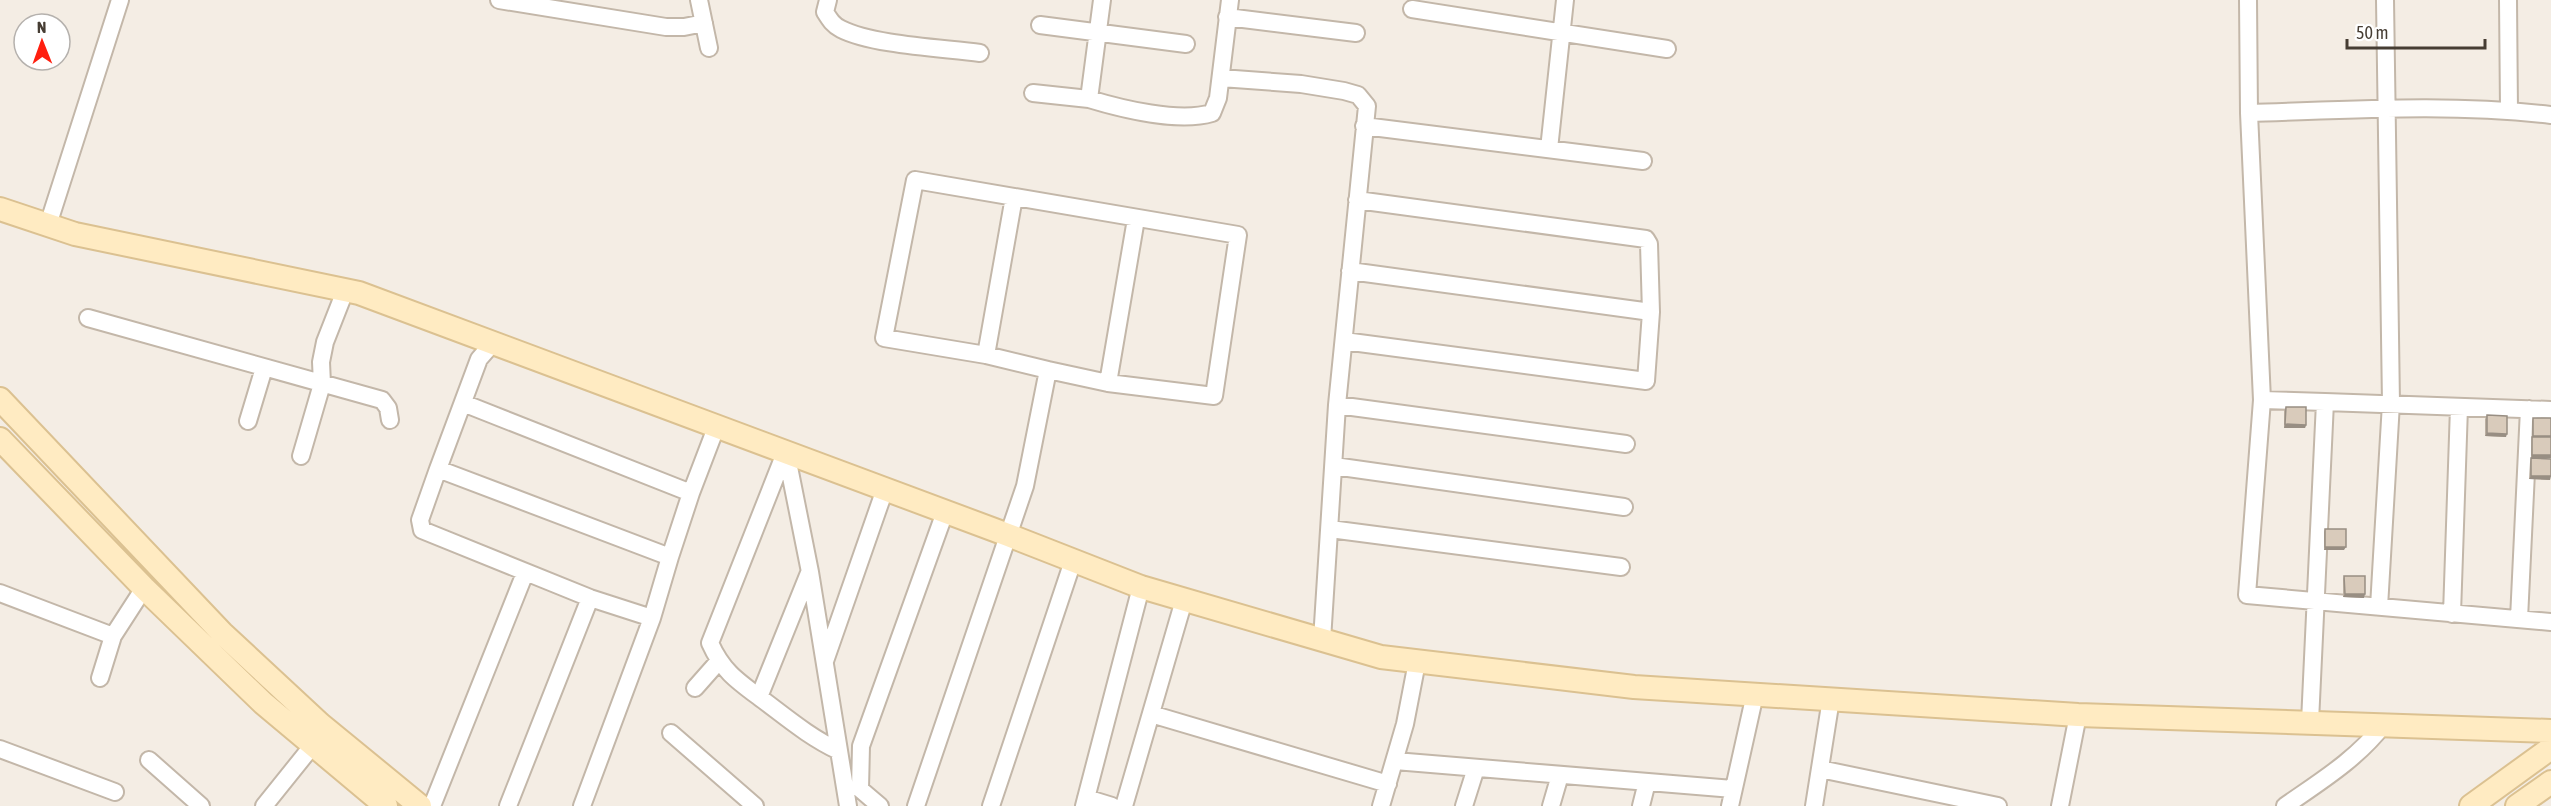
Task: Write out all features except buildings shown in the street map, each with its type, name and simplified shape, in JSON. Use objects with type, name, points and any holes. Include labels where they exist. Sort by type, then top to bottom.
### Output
[{"type":"street","points":[[48,225],[120,0]]},
{"type":"street","points":[[499,0],[666,27],[684,27],[704,23]]},
{"type":"street","points":[[699,0],[709,48]]},
{"type":"street","points":[[828,0],[825,12],[832,23],[842,30],[893,42],[980,53]]},
{"type":"street","points":[[1089,99],[1102,0]]},
{"type":"street","points":[[1033,93],[1089,99],[1122,109],[1197,118],[1212,113],[1218,98],[1230,0]]},
{"type":"street","points":[[1549,148],[1565,0]]},
{"type":"street","points":[[2248,0],[2249,113],[2262,400],[2247,595],[2551,622]]},
{"type":"street","points":[[2379,607],[2391,403],[2385,0]]},
{"type":"street","points":[[2508,0],[2509,110]]},
{"type":"street","points":[[1412,9],[1668,49]]},
{"type":"street","points":[[1227,17],[1356,33]]},
{"type":"street","points":[[1040,26],[1186,44]]},
{"type":"street","points":[[1221,78],[1301,84],[1358,95],[1367,106],[1337,405],[1322,640]]},
{"type":"street","points":[[2249,113],[2386,109],[2509,110],[2551,115]]},
{"type":"street","points":[[1364,126],[1643,160]]},
{"type":"street","points":[[915,180],[1014,197],[1238,235],[1214,396],[1108,383],[986,355],[885,338],[915,180]]},
{"type":"street","points":[[986,355],[1014,197]]},
{"type":"street","points":[[1344,341],[1646,381],[1651,312],[1650,244],[1641,237],[1357,200]]},
{"type":"street","points":[[0,209],[75,234],[359,293],[717,425],[1141,587],[1381,657],[1634,687],[2078,715],[2551,731]]},
{"type":"street","points":[[1108,383],[1136,219]]},
{"type":"street","points":[[1350,271],[1651,312]]},
{"type":"street","points":[[301,456],[322,384],[321,362],[325,342],[345,291]]},
{"type":"street","points":[[88,318],[382,400],[388,408],[390,420]]},
{"type":"street","points":[[493,343],[479,359],[420,520],[422,530],[590,598],[651,618]]},
{"type":"street","points":[[248,421],[264,368]]},
{"type":"street","points":[[916,806],[1025,486],[1048,370]]},
{"type":"street","points":[[0,399],[222,633],[321,724],[420,806]]},
{"type":"street","points":[[2262,400],[2551,410]]},
{"type":"street","points":[[2310,722],[2325,402]]},
{"type":"street","points":[[463,403],[691,493]]},
{"type":"street","points":[[1337,405],[1626,444]]},
{"type":"street","points":[[2452,614],[2459,406]]},
{"type":"street","points":[[2519,620],[2529,409]]},
{"type":"street","points":[[582,806],[651,618],[691,493],[717,425]]},
{"type":"street","points":[[0,439],[144,588],[263,703],[386,806]]},
{"type":"street","points":[[786,452],[810,572],[848,806]]},
{"type":"street","points":[[786,452],[710,643],[718,662],[730,676],[808,735],[839,751]]},
{"type":"street","points":[[1334,466],[1624,507]]},
{"type":"street","points":[[438,469],[670,557]]},
{"type":"street","points":[[825,662],[885,489]]},
{"type":"street","points":[[880,806],[860,789],[861,746],[945,512]]},
{"type":"street","points":[[1330,529],[1621,567]]},
{"type":"street","points":[[992,806],[1073,561]]},
{"type":"street","points":[[759,697],[810,572]]},
{"type":"street","points":[[432,806],[525,573]]},
{"type":"street","points":[[1112,806],[1085,802],[1141,587]]},
{"type":"street","points":[[100,678],[113,636],[144,588]]},
{"type":"street","points":[[0,593],[113,636]]},
{"type":"street","points":[[508,806],[590,598]]},
{"type":"street","points":[[1124,806],[1184,600]]},
{"type":"street","points":[[695,687],[718,662]]},
{"type":"street","points":[[1382,806],[1418,662]]},
{"type":"street","points":[[1395,761],[1647,782],[1732,798],[1755,694]]},
{"type":"street","points":[[1814,806],[1831,699]]},
{"type":"street","points":[[1151,714],[1388,784]]},
{"type":"street","points":[[2060,806],[2078,715]]},
{"type":"street","points":[[2285,806],[2342,767],[2369,743],[2384,724]]},
{"type":"street","points":[[671,733],[755,806]]},
{"type":"street","points":[[264,806],[313,745]]},
{"type":"street","points":[[2471,806],[2551,748]]},
{"type":"street","points":[[0,749],[115,792]]},
{"type":"street","points":[[149,760],[201,806]]},
{"type":"street","points":[[1464,806],[1476,768]]},
{"type":"street","points":[[1820,769],[1998,806]]},
{"type":"street","points":[[1551,806],[1560,775]]},
{"type":"street","points":[[1641,806],[1647,782]]},
{"type":"street","points":[[2517,806],[2551,782]]}]
